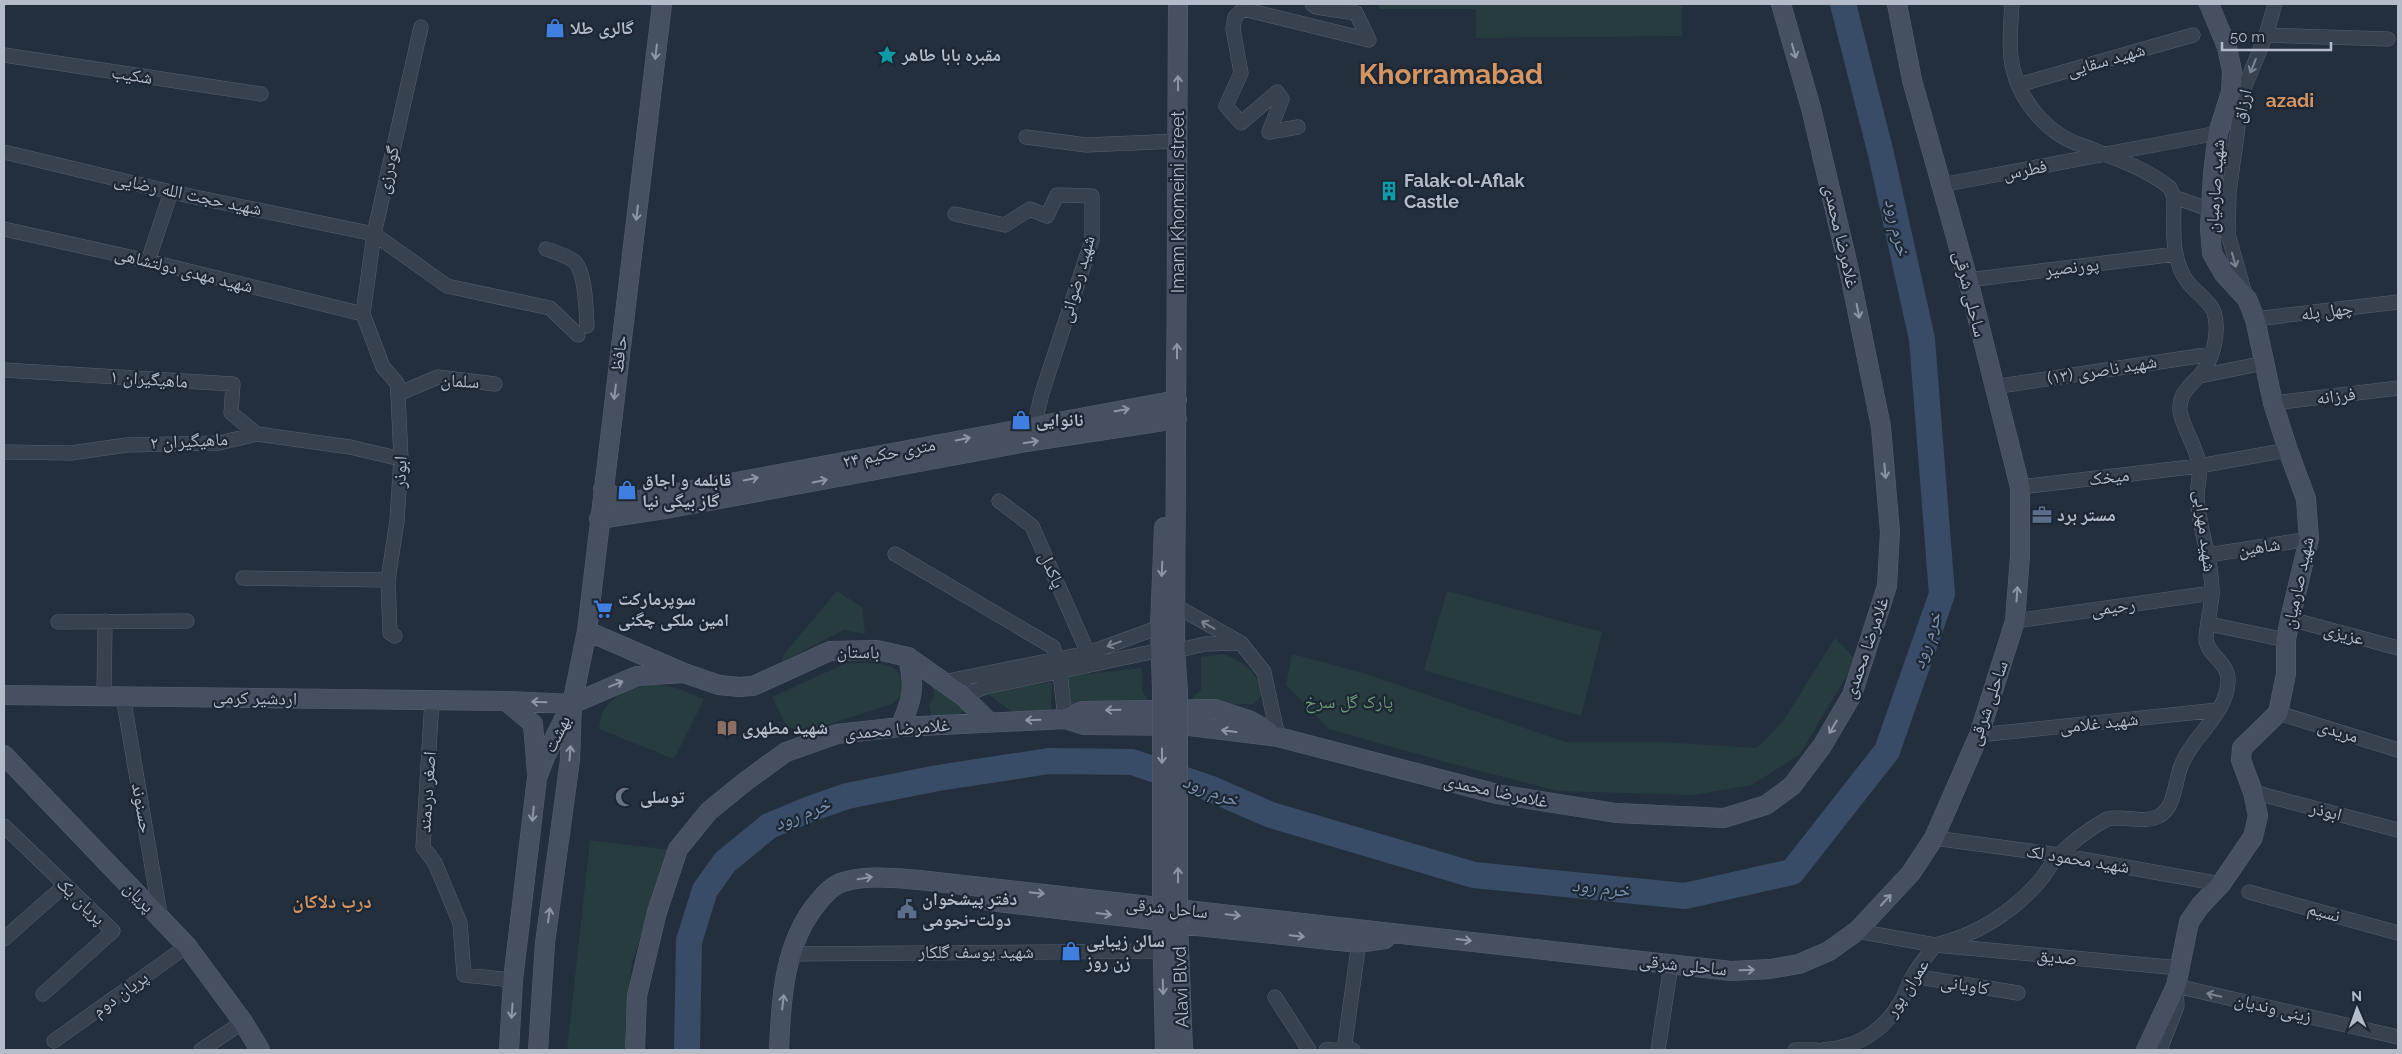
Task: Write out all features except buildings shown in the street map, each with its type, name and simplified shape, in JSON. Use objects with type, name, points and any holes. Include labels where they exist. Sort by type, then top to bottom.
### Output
[{"type":"main road","name":"حافظ","points":[[572,704],[587,631],[662,4]]},
{"type":"main road","name":"Imam Khomeini street","points":[[1168,650],[1160,627],[1173,420],[1177,400],[1178,4]]},
{"type":"main road","name":"غلامرضا محمدی","points":[[635,1050],[637,996],[657,912],[678,849],[709,811],[786,752],[836,734],[900,727],[1064,719],[1084,725],[1190,726],[1278,737],[1496,794],[1616,813],[1724,818],[1766,805],[1792,786],[1822,746],[1852,695],[1871,641],[1887,586],[1890,532],[1881,427],[1849,270],[1811,108],[1781,4]]},
{"type":"main road","name":"ساحلی شرقی","points":[[1415,934],[1731,971],[1770,969],[1799,964],[1829,951],[1857,931],[1911,872],[1934,838],[1979,736],[2015,621],[2020,556],[2020,487],[1993,387],[1968,280],[1912,80],[1897,4]]},
{"type":"main road","name":"شهید صارمیان","points":[[2210,4],[2225,40],[2232,71],[2231,92],[2218,132],[2211,210],[2212,253],[2224,274],[2247,299],[2255,320],[2273,403],[2306,498],[2310,538],[2286,640],[2286,674],[2278,713]]},
{"type":"main road","name":"۲۴ متری حکیم","points":[[603,489],[618,499],[634,501],[1177,400]]},
{"type":"main road","name":"۲۴ متری حکیم","points":[[599,519],[672,508],[1026,442],[1173,420]]},
{"type":"main road","name":"Imam Khomeini street","points":[[1170,922],[1170,690],[1168,650],[1176,606],[1173,420]]},
{"type":"main road","name":"باستان","points":[[587,631],[684,673],[719,684],[754,686],[830,651],[877,650],[908,657],[963,696],[989,722]]},
{"type":"main road","points":[[900,727],[910,704],[914,682],[908,657]]},
{"type":"main road","name":"باستان","points":[[572,704],[637,676],[684,673]]},
{"type":"main road","name":"اردشیر کرمی","points":[[4,695],[506,701],[572,704]]},
{"type":"main road","points":[[506,701],[533,724],[538,778]]},
{"type":"main road","name":"بهشت","points":[[509,1050],[518,940],[538,778],[545,757],[572,704]]},
{"type":"main road","name":"بهشت","points":[[538,1050],[545,943],[570,760],[572,704]]},
{"type":"main road","points":[[2146,1050],[2177,977],[2189,922],[2200,906],[2221,884],[2253,837],[2258,816],[2253,792],[2241,760],[2242,748],[2278,713]]},
{"type":"main road","name":"پریان","points":[[4,755],[187,946],[243,1022],[260,1050]]},
{"type":"main road","points":[[779,1050],[780,1024],[789,954],[802,925],[814,907],[828,891],[841,882],[871,877],[919,880],[978,900],[1170,922],[1359,936]]},
{"type":"main road","name":"ساحل شرقی","points":[[919,880],[1359,936],[1415,934]]},
{"type":"main road","name":"Alavi Blvd","points":[[1165,1050],[1162,951],[1170,922]]},
{"type":"main road","name":"Alavi Blvd","points":[[1170,922],[1184,1050]]},
{"type":"main road","points":[[518,940],[545,943]]},
{"type":"street","points":[[1298,127],[1269,132],[1282,99],[1277,92],[1241,123],[1226,106],[1241,73],[1233,29],[1235,17],[1243,9],[1369,40],[1356,12],[1316,7],[1312,4]]},
{"type":"street","points":[[2012,4],[2011,58],[2018,85],[2029,104],[2059,136],[2108,154],[2164,183],[2174,197],[2211,210]]},
{"type":"street","name":"ارزاق","points":[[2247,299],[2228,234],[2229,192],[2244,91],[2266,35],[2275,4]]},
{"type":"street","name":"گودرزی","points":[[363,314],[374,234],[421,27]]},
{"type":"street","name":"شهید سقایی","points":[[2018,85],[2193,35]]},
{"type":"street","points":[[2266,35],[2388,39]]},
{"type":"street","name":"شکیب","points":[[4,55],[261,94]]},
{"type":"street","name":"فطرس","points":[[1941,186],[2218,132]]},
{"type":"street","points":[[1026,137],[1086,145],[1178,141]]},
{"type":"street","name":"شهید حجت الله رضایی","points":[[4,152],[171,192],[374,234]]},
{"type":"street","points":[[148,261],[171,192]]},
{"type":"street","name":"شهید رضوانی","points":[[955,214],[1005,225],[1030,209],[1047,216],[1057,195],[1092,196],[1092,240],[1042,393],[1034,426]]},
{"type":"street","name":"شهید مهرابی","points":[[1935,945],[1958,940],[1979,930],[1999,917],[2039,882],[2059,855],[2108,818],[2152,819],[2161,816],[2169,808],[2181,764],[2218,710],[2228,681],[2222,662],[2207,646],[2206,638],[2212,593],[2208,555],[2197,498],[2199,466],[2196,451],[2180,411],[2182,397],[2188,385],[2200,376],[2212,354],[2216,331],[2214,311],[2178,266],[2174,197]]},
{"type":"street","name":"شهید مهدی دولتشاهی","points":[[4,229],[148,261],[363,314]]},
{"type":"street","points":[[374,234],[446,286],[550,308],[583,330],[584,284],[576,263],[565,255],[546,249]]},
{"type":"street","name":"پورنصیر","points":[[1968,280],[2176,254]]},
{"type":"street","name":"چهل پله","points":[[2255,320],[2398,302]]},
{"type":"street","name":"ابوذر","points":[[363,314],[384,367],[397,383],[401,459],[397,521],[388,580],[390,632],[395,636]]},
{"type":"street","name":"شهید ناصری (۱۳)","points":[[1993,387],[2212,354]]},
{"type":"street","points":[[2200,376],[2264,363]]},
{"type":"street","name":"ماهیگیران ۱","points":[[4,370],[232,384],[231,412],[257,434]]},
{"type":"street","name":"سلمان","points":[[398,394],[438,377],[496,384]]},
{"type":"street","name":"فرزانه","points":[[2273,403],[2398,388]]},
{"type":"street","name":"ماهیگیران ۲","points":[[4,452],[71,453],[127,444],[220,443],[257,434],[350,447],[401,459]]},
{"type":"street","name":"میخک","points":[[2020,487],[2199,466],[2288,450]]},
{"type":"street","name":"پاکدل","points":[[999,501],[1032,526],[1088,653]]},
{"type":"street","name":"شاهين","points":[[2208,555],[2310,538]]},
{"type":"street","points":[[894,554],[1052,647],[1058,666],[1064,719]]},
{"type":"street","points":[[243,578],[388,580]]},
{"type":"street","name":"رحیمی","points":[[2015,621],[2212,593]]},
{"type":"street","points":[[1176,606],[1241,643],[1264,672],[1278,737]]},
{"type":"street","name":"عزیزی","points":[[2290,619],[2398,648]]},
{"type":"street","points":[[104,696],[105,621]]},
{"type":"street","points":[[58,622],[187,621]]},
{"type":"street","points":[[2209,624],[2286,640]]},
{"type":"street","points":[[963,696],[985,687],[1058,666],[1160,627]]},
{"type":"street","points":[[943,682],[1205,644],[1241,643]]},
{"type":"street","name":"حسنوند","points":[[122,696],[161,920]]},
{"type":"street","name":"اصغر دردمند","points":[[432,700],[423,847],[435,863],[460,923],[464,975],[514,980]]},
{"type":"street","name":"شهید غلامی","points":[[1979,736],[2218,710]]},
{"type":"street","name":"مریدی","points":[[2278,713],[2398,750]]},
{"type":"street","name":"ابوذر","points":[[2253,792],[2398,830]]},
{"type":"street","name":"پریان یک","points":[[5,831],[65,885],[113,932],[44,994]]},
{"type":"street","name":"شهید محمود لک","points":[[1934,838],[2059,855],[2221,884]]},
{"type":"street","points":[[4,939],[65,885]]},
{"type":"street","name":"نسیم","points":[[2249,892],[2398,933]]},
{"type":"street","name":"صدیق","points":[[1857,931],[1935,945],[2177,977]]},
{"type":"street","points":[[1326,1050],[1347,1049],[1359,936]]},
{"type":"street","name":"عمران پور","points":[[1823,1050],[1845,1048],[1871,1034],[1890,1018],[1902,1000],[1912,976],[1935,945]]},
{"type":"street","name":"پریان دوم","points":[[54,1042],[187,946]]},
{"type":"street","name":"شهید یوسف گلکار","points":[[789,954],[1162,951]]},
{"type":"street","points":[[1658,1050],[1671,965]]},
{"type":"street","name":"کاویانی","points":[[1912,976],[2018,993]]},
{"type":"street","points":[[2160,1050],[2177,1006],[2177,977]]},
{"type":"street","name":"زینی وندیان","points":[[2177,977],[2398,1037]]},
{"type":"street","points":[[1274,997],[1309,1050]]},
{"type":"street","points":[[200,1050],[243,1022]]},
{"type":"street","points":[[1795,1050],[1816,1050]]},
{"type":"green space","points":[[1379,4],[1682,4],[1682,36],[1476,38],[1476,9],[1379,9]]},
{"type":"green space","points":[[837,591],[862,607],[865,634],[844,630],[781,662],[785,653]]},
{"type":"green space","points":[[1447,591],[1602,632],[1581,716],[1424,670]]},
{"type":"green space","name":"پارک گل سرخ","points":[[1835,638],[1856,660],[1800,754],[1752,785],[1693,795],[1558,791],[1453,764],[1329,729],[1286,685],[1292,654],[1360,672],[1566,742],[1661,742],[1757,748],[1784,720]]},
{"type":"green space","points":[[1223,654],[1250,669],[1258,681],[1261,696],[1254,704],[1191,704],[1190,700],[1201,690],[1201,657]]},
{"type":"green space","points":[[846,663],[876,663],[893,668],[899,674],[903,694],[892,704],[808,731],[787,727],[772,697]]},
{"type":"green space","points":[[1142,668],[1142,691],[1152,705],[1070,706],[1067,676]]},
{"type":"green space","points":[[931,680],[968,708],[954,717],[932,718],[929,706],[934,695]]},
{"type":"green space","points":[[1052,682],[1051,714],[1015,714],[987,693]]},
{"type":"green space","points":[[655,684],[676,688],[704,699],[674,759],[599,729],[603,712],[614,699],[626,691]]},
{"type":"green space","points":[[590,840],[671,850],[632,962],[625,1026],[626,1050],[567,1050]]},
{"type":"waterway","name":"خرم رود","points":[[687,1050],[689,941],[705,890],[725,862],[769,826],[810,809],[847,796],[938,778],[1049,761],[1132,762],[1209,788],[1271,815],[1474,875],[1685,896],[1792,872],[1887,751],[1942,594],[1922,339],[1881,154],[1843,4]]},
{"type":"place","name":"گالری طلا","points":[[555,28]]},
{"type":"place","name":"مقبره بابا طاهر","points":[[887,55]]},
{"type":"place","name":"Falak-ol-Aflak Castle","points":[[1389,191]]},
{"type":"place","name":"نانوایی","points":[[1021,420]]},
{"type":"place","name":"قابلمه و اجاق گاز بیگی نیا","points":[[627,490]]},
{"type":"place","name":"مستر برد","points":[[2042,515]]},
{"type":"place","name":"سوپرمارکت امین ملکی چگنی","points":[[603,609]]},
{"type":"place","name":"شهید مطهری","points":[[727,728]]},
{"type":"place","name":"توسلی","points":[[625,797]]},
{"type":"place","name":"دفتر پیشخوان دولت-نجومی","points":[[907,909]]},
{"type":"place","name":"سالن زیبایی زن روز","points":[[1071,951]]},
{"type":"district","name":"Khorramabad","points":[[1451,74]]},
{"type":"district","name":"azadi","points":[[2290,100]]},
{"type":"district","name":"درب دلاکان","points":[[332,901]]}]
